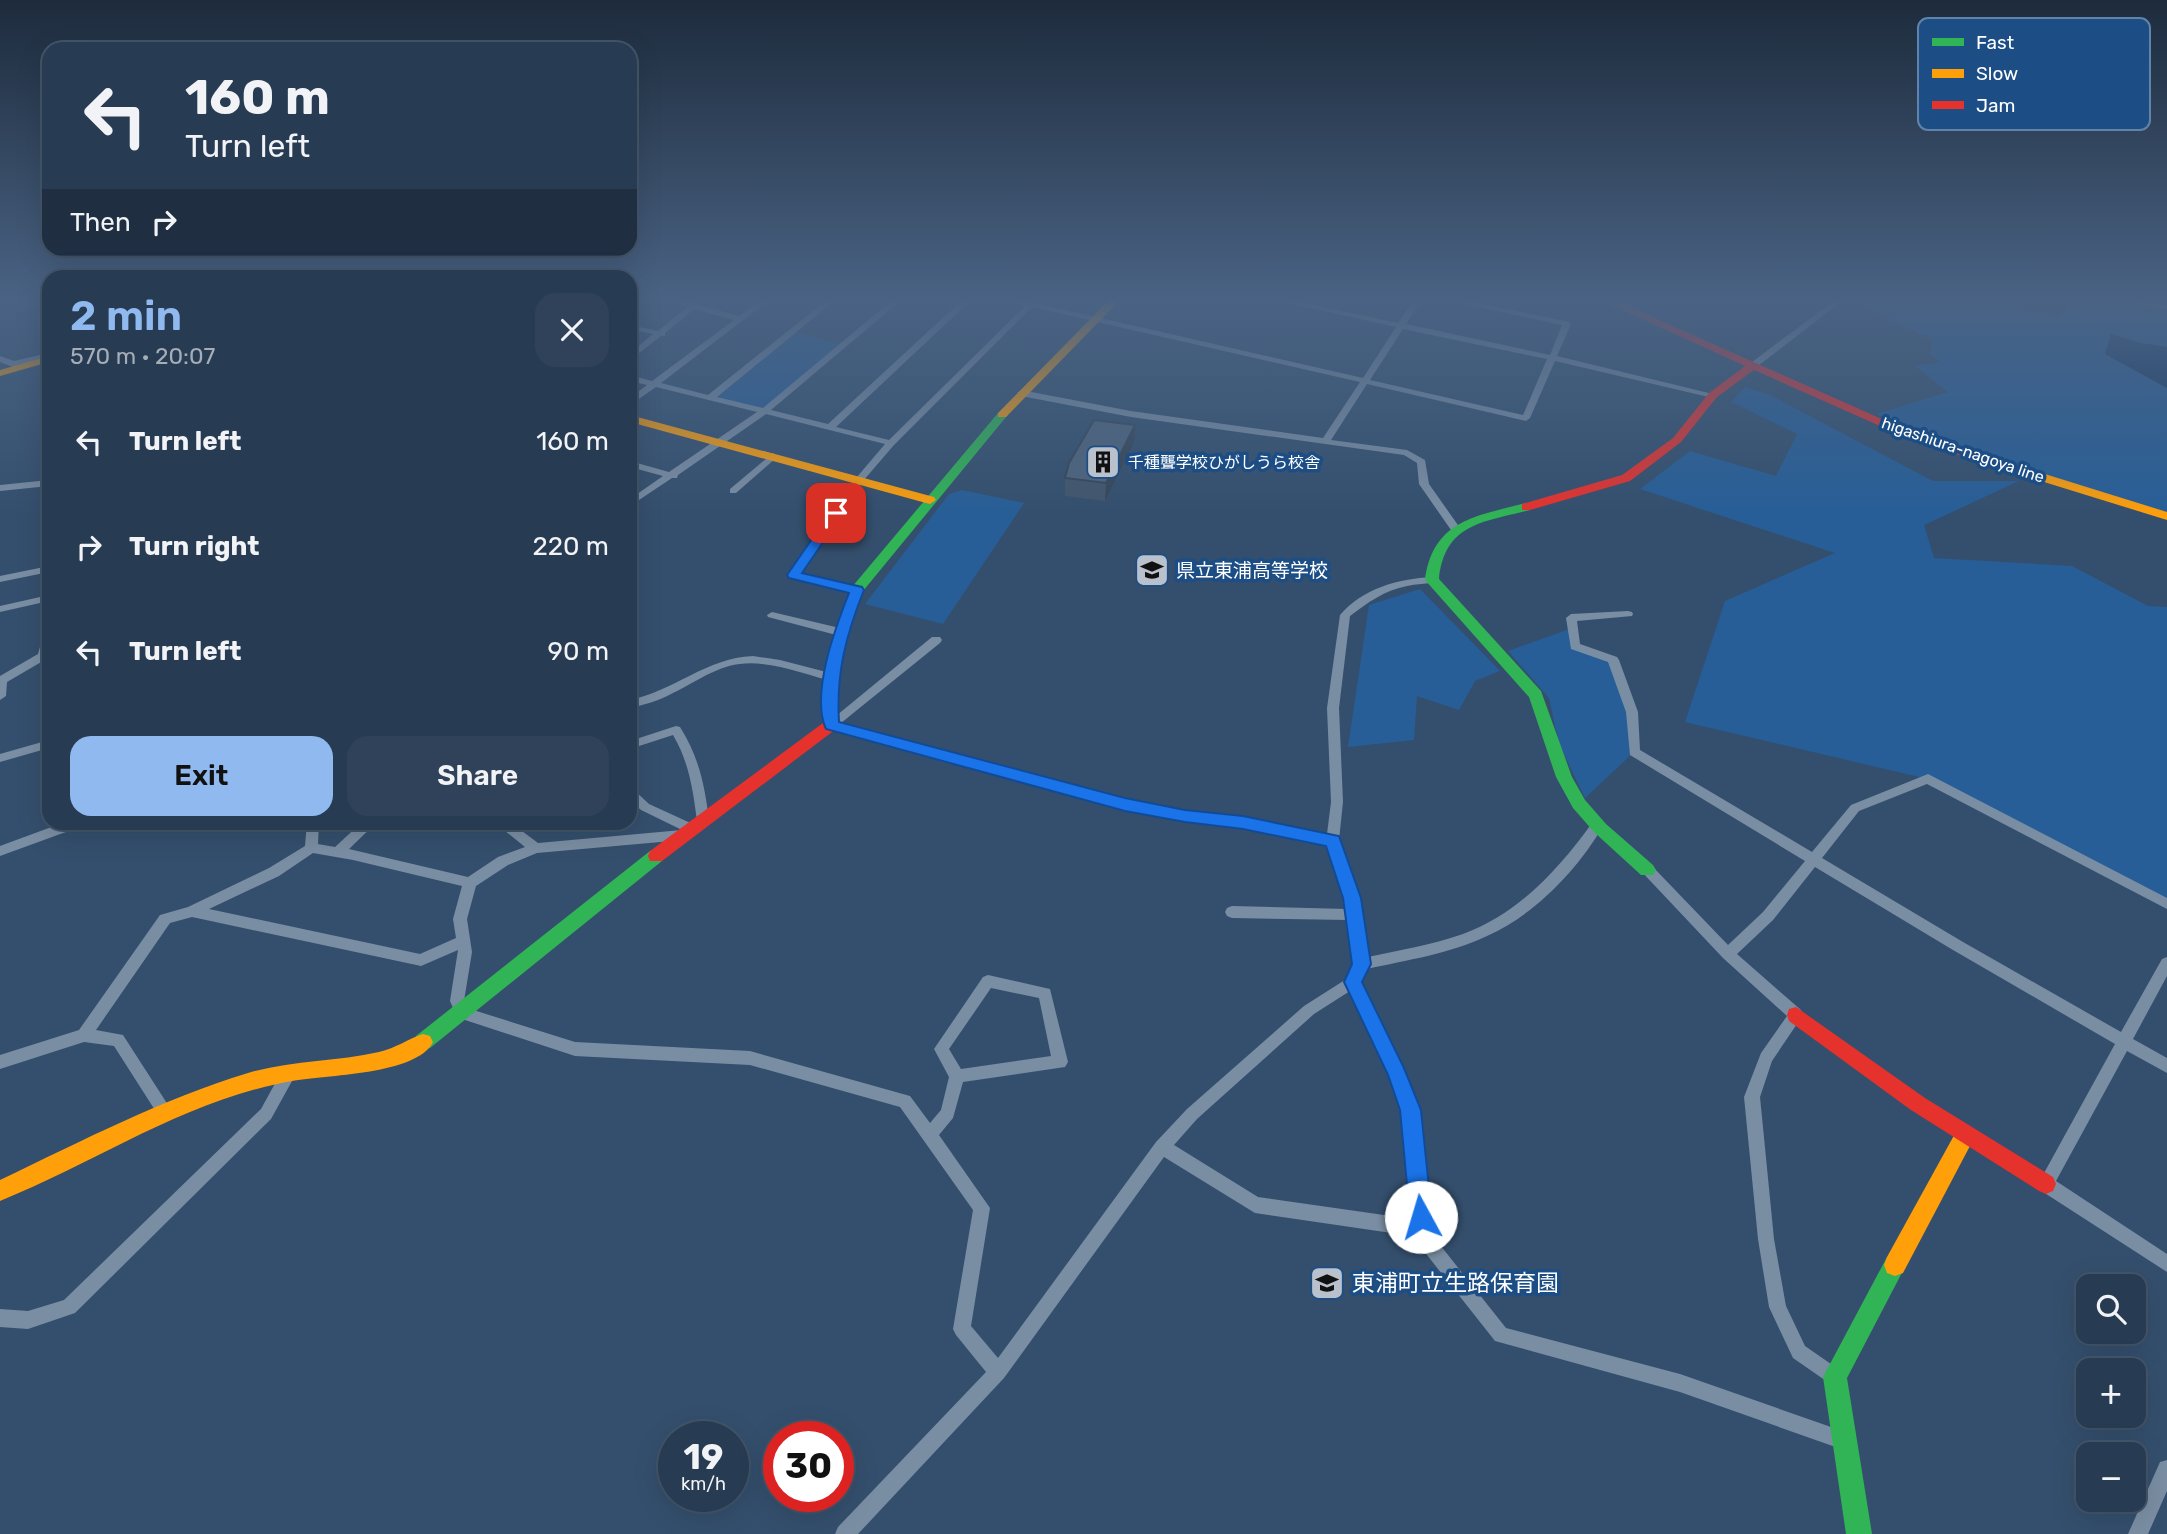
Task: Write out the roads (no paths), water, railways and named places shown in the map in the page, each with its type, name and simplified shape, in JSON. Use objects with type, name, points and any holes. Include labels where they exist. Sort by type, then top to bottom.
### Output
[{"type":"street","points":[[637,397],[668,374]]},
{"type":"street","points":[[709,398],[740,374]]},
{"type":"street","points":[[637,499],[765,411],[810,374]]},
{"type":"street","points":[[829,428],[888,374]]},
{"type":"street","points":[[857,590],[794,575],[860,479],[891,443],[961,374]]},
{"type":"street","points":[[831,725],[829,693],[834,678],[840,632],[857,590],[930,500],[1041,374]]},
{"type":"street","points":[[1336,374],[1526,418],[1547,374]]},
{"type":"street","points":[[1326,441],[1368,374]]},
{"type":"street","points":[[1619,374],[1713,396]]},
{"type":"street","points":[[1742,374],[1713,396],[1677,440],[1626,478],[1455,528],[1440,543],[1431,561],[1432,580],[1536,695],[1547,715],[1551,738],[1565,780],[1597,826],[1647,870],[1728,954],[1796,1015],[1870,1072],[1964,1136],[2046,1184],[2167,1264]]},
{"type":"street","name":"higashiura-nagoya line","points":[[1766,374],[1918,439],[2167,516]]},
{"type":"street","points":[[637,380],[891,443]]},
{"type":"street","points":[[1021,393],[1131,414],[1407,453],[1422,462],[1424,484],[1455,528]]},
{"type":"street","points":[[637,420],[930,500]]},
{"type":"street","points":[[733,491],[773,456]]},
{"type":"street","points":[[637,466],[674,475]]},
{"type":"street","points":[[0,488],[42,484]]},
{"type":"street","points":[[0,579],[42,570]]},
{"type":"street","points":[[845,1534],[998,1372],[1163,1147],[1192,1114],[1309,1010],[1353,982],[1362,964],[1352,898],[1333,841],[1337,802],[1333,708],[1345,615],[1378,590],[1403,581],[1432,580]]},
{"type":"street","points":[[0,609],[42,600]]},
{"type":"street","points":[[1628,614],[1572,618],[1575,646],[1613,660],[1632,712],[1634,752],[2167,1066]]},
{"type":"street","points":[[772,615],[840,632]]},
{"type":"street","points":[[0,1191],[205,1095],[289,1072],[385,1059],[418,1046],[692,828],[831,725],[936,640]]},
{"type":"street","points":[[0,696],[2,680],[42,660]]},
{"type":"street","points":[[637,702],[682,686],[727,663],[764,661],[834,678]]},
{"type":"street","points":[[831,725],[1125,804],[1185,816],[1243,822],[1333,841]]},
{"type":"street","points":[[637,743],[676,730],[690,751],[698,774],[692,828]]},
{"type":"street","points":[[0,758],[42,746]]},
{"type":"street","points":[[1728,954],[1768,916],[1855,808],[1928,779],[2167,904]]},
{"type":"street","points":[[637,800],[645,807],[692,828]]},
{"type":"street","points":[[1362,964],[1460,940],[1481,933],[1511,916],[1572,861],[1597,826]]},
{"type":"street","points":[[692,828],[536,848],[503,861],[470,883],[460,919],[465,952],[457,1002],[462,1013],[575,1049],[750,1058],[905,1101],[982,1208],[962,1329],[998,1372]]},
{"type":"street","points":[[0,850],[57,830]]},
{"type":"street","points":[[311,848],[312,830]]},
{"type":"street","points":[[338,852],[361,830]]},
{"type":"street","points":[[511,830],[536,848]]},
{"type":"street","points":[[84,1035],[165,919],[192,911],[274,872],[311,848],[470,883]]},
{"type":"street","points":[[192,911],[421,960],[463,941]]},
{"type":"street","points":[[1232,912],[1353,915]]},
{"type":"street","points":[[2046,1184],[2167,963]]},
{"type":"street","points":[[929,1135],[947,1113],[957,1076],[941,1049],[988,981],[1045,993],[1060,1062],[957,1076]]},
{"type":"street","points":[[1353,982],[1397,1074],[1410,1110],[1421,1217],[1416,1228]]},
{"type":"street","points":[[1796,1015],[1766,1058],[1752,1097],[1766,1238],[1778,1307],[1799,1352],[1835,1377]]},
{"type":"street","points":[[0,1062],[84,1035],[118,1040],[165,1114]]},
{"type":"street","points":[[0,1318],[28,1320],[69,1307],[266,1114],[289,1072]]},
{"type":"street","points":[[1859,1534],[1835,1377],[1964,1136]]},
{"type":"street","points":[[1163,1147],[1255,1205],[1416,1228],[1501,1335],[1680,1383],[1844,1441]]},
{"type":"street","points":[[2138,1534],[2167,1469]]},
{"type":"place","name":"千種聾学校ひがしうら校舎","points":[[1103,462]]},
{"type":"place","name":"県立東浦高等学校","points":[[1152,570]]},
{"type":"place","name":"東浦町立生路保育園","points":[[1327,1283]]}]
